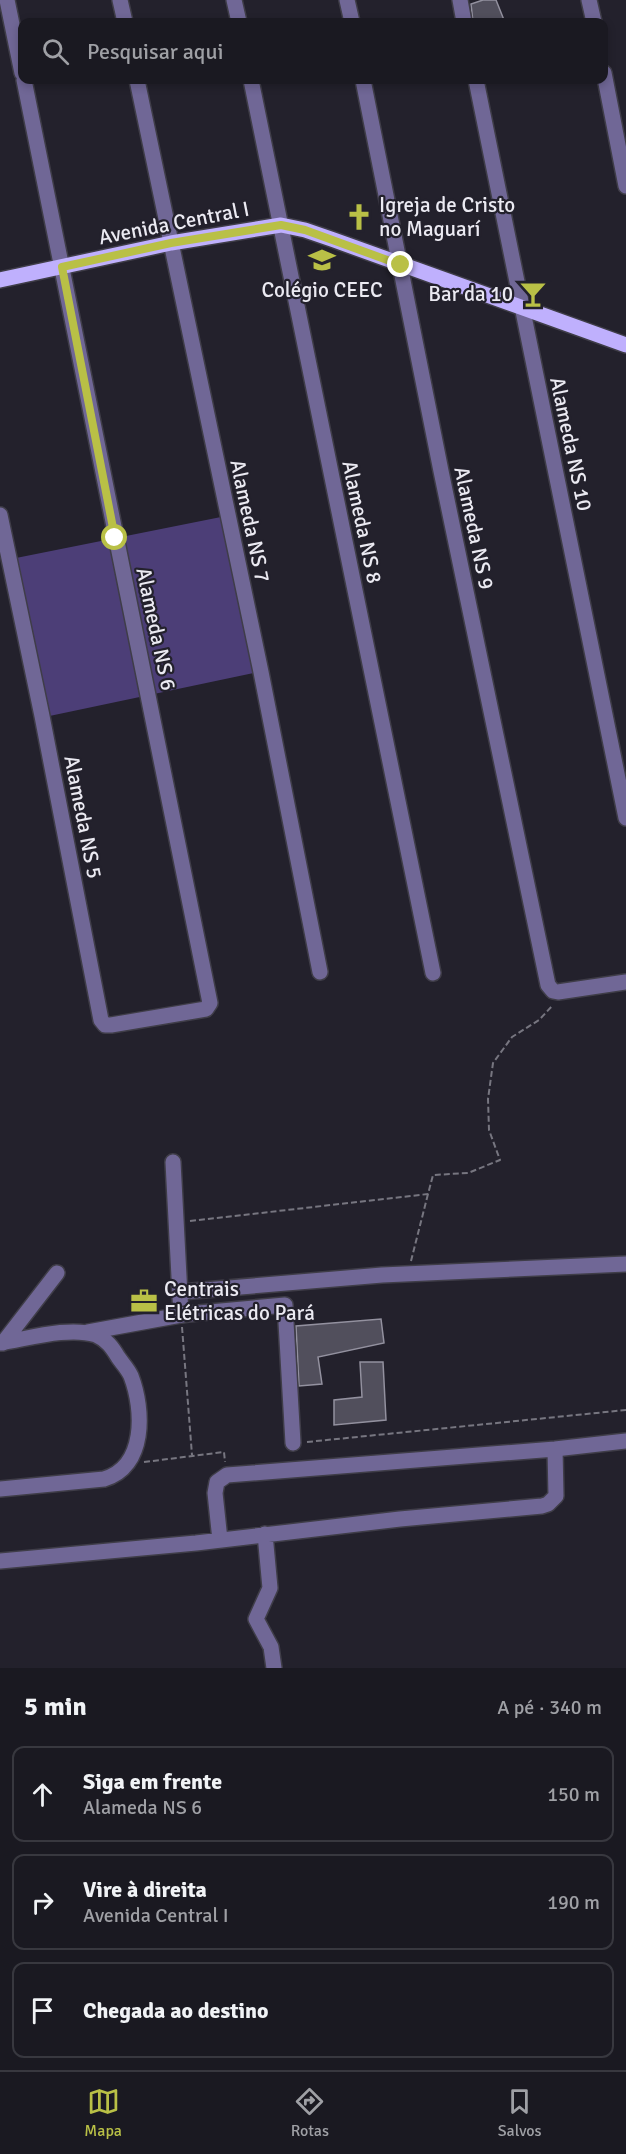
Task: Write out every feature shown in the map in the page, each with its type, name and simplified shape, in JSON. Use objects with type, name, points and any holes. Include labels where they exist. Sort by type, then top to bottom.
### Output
[{"type":"main road","name":"Avenida Central I","points":[[0,280],[171,243],[281,225],[305,230],[626,345]]},
{"type":"street","points":[[7,0],[18,54]]},
{"type":"street","points":[[120,0],[124,18]]},
{"type":"street","points":[[234,0],[238,18]]},
{"type":"street","points":[[347,0],[351,18]]},
{"type":"street","points":[[460,0],[463,18]]},
{"type":"street","points":[[589,0],[593,18]]},
{"type":"street","name":"Alameda NS 6","points":[[25,84],[210,1003],[206,1009]]},
{"type":"street","name":"Alameda NS 7","points":[[138,84],[261,672],[320,972]]},
{"type":"street","name":"Alameda NS 8","points":[[252,84],[433,973]]},
{"type":"street","name":"Alameda NS 9","points":[[364,84],[441,471],[548,985],[555,992],[565,992]]},
{"type":"street","name":"Alameda NS 10","points":[[477,84],[626,818]]},
{"type":"street","points":[[607,84],[620,124],[626,186]]},
{"type":"street","name":"Alameda NS 5","points":[[0,515],[102,1021],[111,1025],[206,1009]]},
{"type":"street","points":[[565,992],[626,982]]},
{"type":"street","points":[[173,1162],[184,1317]]},
{"type":"street","points":[[181,1292],[325,1279],[626,1264]]},
{"type":"street","points":[[1,1343],[57,1273]]},
{"type":"street","points":[[1,1343],[66,1332],[85,1332],[285,1305],[292,1443]]},
{"type":"street","points":[[0,1489],[104,1479],[116,1475],[127,1464],[136,1444],[139,1418],[136,1392],[130,1374],[107,1341],[85,1332]]},
{"type":"street","points":[[220,1540],[215,1493],[217,1482],[226,1475],[555,1449],[626,1441]]},
{"type":"street","points":[[0,1561],[220,1540],[548,1504],[556,1496],[555,1449]]},
{"type":"street","points":[[265,1534],[270,1588],[256,1619],[272,1647],[274,1668]]},
{"type":"path","points":[[408,1275],[432,1175],[468,1173],[500,1160],[489,1130],[488,1099],[493,1063],[512,1037],[539,1020],[565,992]]},
{"type":"path","points":[[176,1222],[428,1194]]},
{"type":"path","points":[[184,1317],[192,1455]]},
{"type":"path","points":[[292,1443],[626,1410]]},
{"type":"path","points":[[127,1464],[224,1452],[226,1475]]},
{"type":"shaded area","points":[[226,516],[258,672],[40,718],[6,560]]},
{"type":"building","points":[[483,0],[496,0],[503,18],[473,18],[471,4]]},
{"type":"building","points":[[381,1319],[384,1343],[318,1357],[322,1384],[299,1386],[296,1326]]},
{"type":"building","points":[[360,1362],[383,1362],[386,1420],[334,1425],[334,1400],[362,1397]]},
{"type":"place","name":"Igreja de Cristo no Maguarí","points":[[359,217]]},
{"type":"place","name":"Colégio CEEC","points":[[322,260]]},
{"type":"place","name":"Bar da 10","points":[[533,294]]},
{"type":"place","name":"Centrais Elétricas do Pará","points":[[144,1301]]},
{"type":"route","points":[[115,538],[62,267],[171,243],[281,225],[305,230],[401,265]]}]
